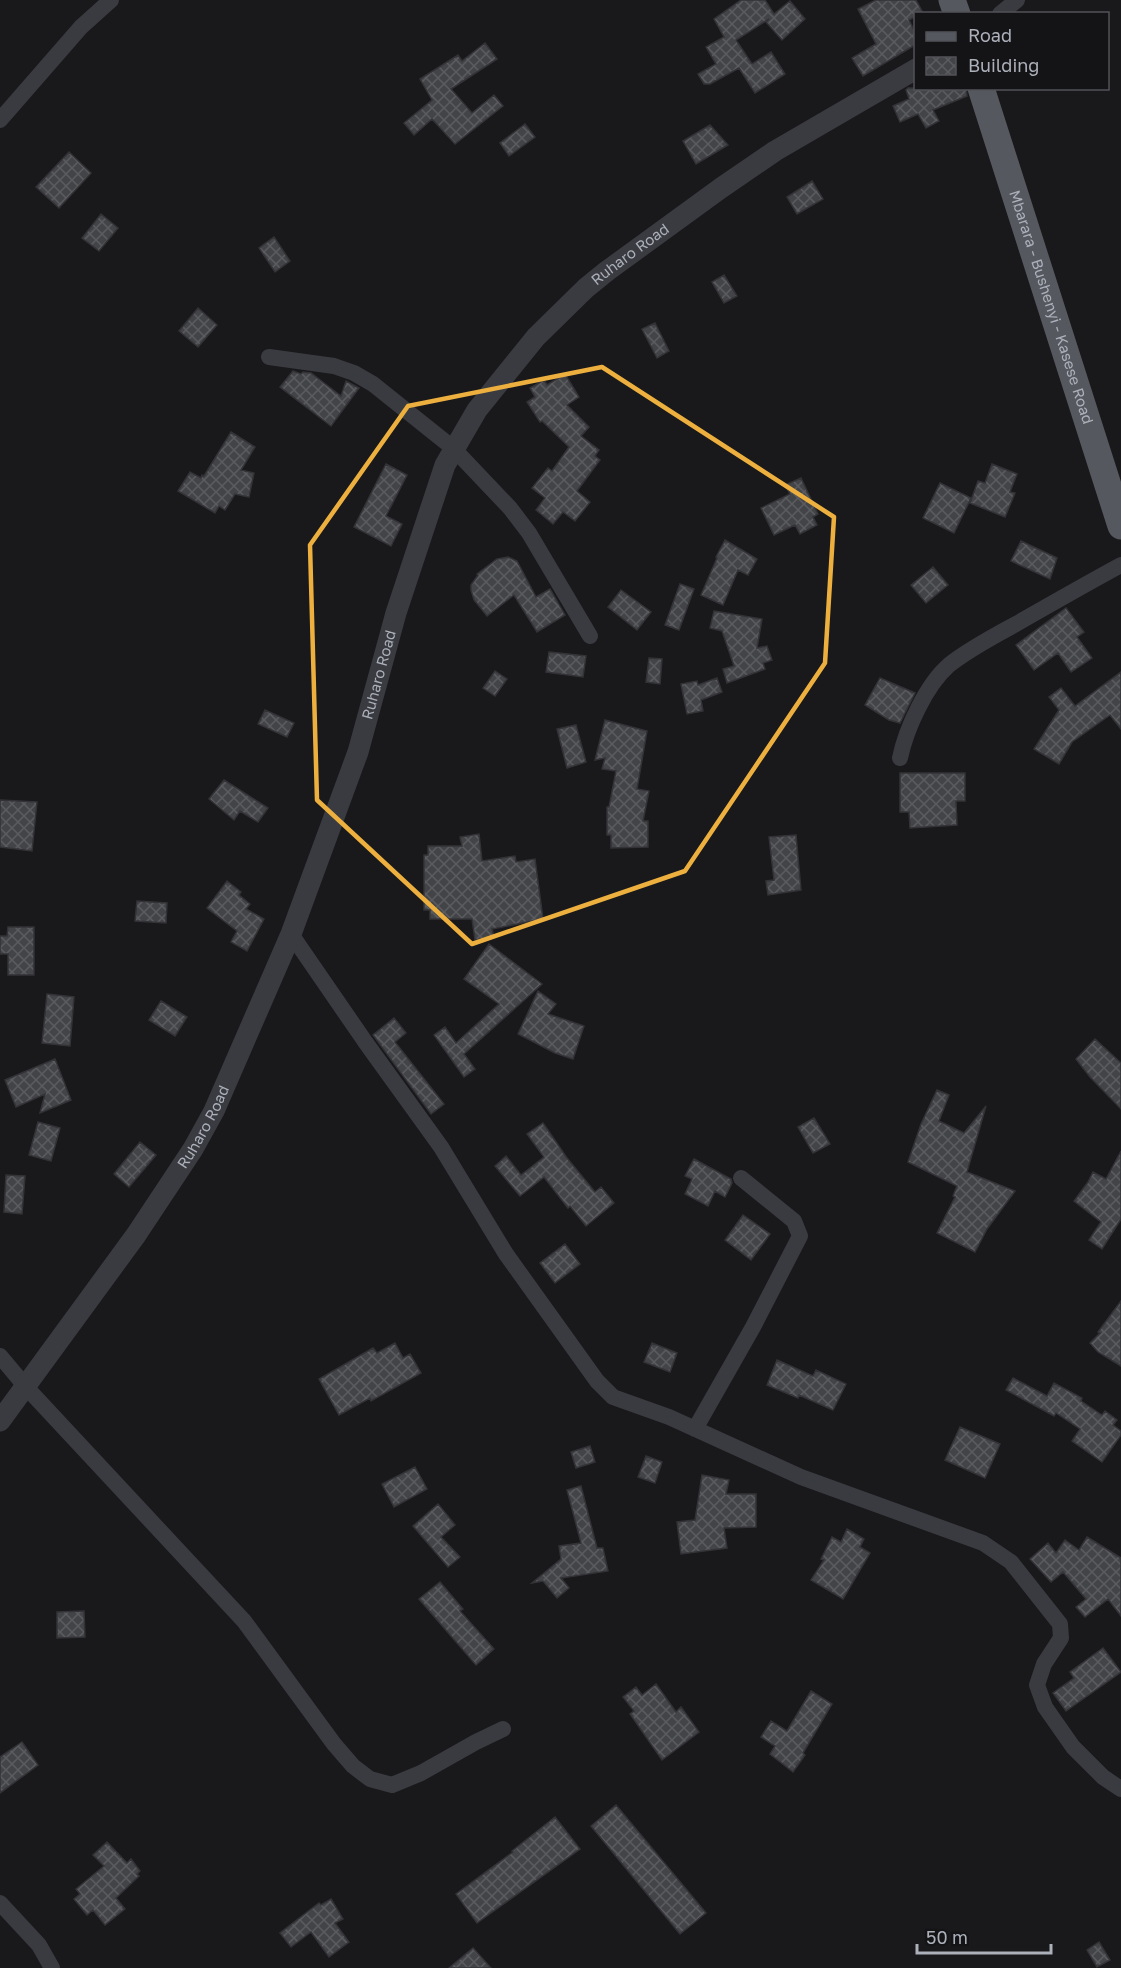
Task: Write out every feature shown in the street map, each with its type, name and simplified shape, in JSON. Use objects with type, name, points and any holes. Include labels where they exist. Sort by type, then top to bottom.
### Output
[{"type":"main road","name":"Mbarara - Bushenyi - Kasese Road","points":[[982,90],[1121,526]]},
{"type":"street","points":[[0,120],[81,27],[111,0]]},
{"type":"street","points":[[1002,12],[1017,0]]},
{"type":"street","name":"Ruharo Road","points":[[0,1421],[136,1235],[193,1149],[214,1111],[291,934],[358,752],[396,613],[445,465],[477,410],[536,337],[593,282],[775,151],[914,70]]},
{"type":"street","points":[[269,357],[334,366],[354,373],[381,390],[453,448],[510,508],[530,533],[590,636]]},
{"type":"street","points":[[900,758],[903,740],[920,706],[933,682],[949,665],[988,640],[1121,565]]},
{"type":"street","points":[[291,934],[366,1044],[441,1147],[512,1263],[597,1381],[614,1397],[669,1417],[801,1477],[983,1543],[1011,1562],[1060,1624],[1061,1638],[1044,1664],[1037,1685],[1045,1707],[1073,1747],[1103,1777],[1121,1789]]},
{"type":"street","points":[[695,1429],[753,1327],[800,1236],[799,1228],[794,1221],[741,1178]]},
{"type":"street","points":[[0,1356],[26,1388],[244,1621],[333,1744],[353,1766],[370,1779],[392,1785],[421,1773],[503,1728]]},
{"type":"street","points":[[0,1902],[39,1945],[52,1968]]},
{"type":"highlighted area","points":[[602,367],[834,517],[825,663],[685,871],[472,944],[317,800],[310,545],[408,406]]},
{"type":"building","points":[[741,0],[765,0],[774,14],[790,1],[805,19],[782,40],[766,22],[769,19],[736,40],[752,64],[771,52],[785,74],[755,93],[739,68],[710,84],[704,84],[698,74],[716,64],[706,47],[724,37],[714,19]]},
{"type":"building","points":[[876,0],[916,0],[922,12],[914,12],[914,18],[909,20],[914,30],[914,46],[863,76],[852,58],[876,44],[858,9]]},
{"type":"building","points":[[485,43],[497,59],[451,89],[472,113],[494,95],[503,106],[455,144],[432,119],[414,135],[404,123],[432,100],[420,79],[458,55],[462,61]]},
{"type":"building","points":[[914,88],[914,90],[966,90],[967,96],[933,110],[939,121],[926,128],[918,114],[900,122],[893,106],[909,99],[906,90]]},
{"type":"building","points":[[525,124],[535,137],[509,156],[500,143]]},
{"type":"building","points":[[710,125],[728,145],[696,164],[683,141]]},
{"type":"building","points":[[69,152],[91,173],[59,208],[36,187]]},
{"type":"building","points":[[812,181],[823,199],[797,214],[787,197]]},
{"type":"building","points":[[101,214],[118,228],[99,251],[82,238]]},
{"type":"building","points":[[274,237],[290,261],[275,272],[259,248]]},
{"type":"building","points":[[724,275],[737,296],[724,303],[712,282]]},
{"type":"building","points":[[198,308],[217,325],[198,347],[179,331]]},
{"type":"building","points":[[655,323],[669,351],[657,358],[642,329]]},
{"type":"building","points":[[293,371],[301,374],[311,373],[341,396],[346,381],[359,388],[331,426],[280,387]]},
{"type":"building","points":[[565,374],[579,397],[567,405],[589,427],[581,436],[599,450],[595,456],[600,460],[577,491],[590,502],[575,521],[563,512],[553,524],[536,510],[545,498],[532,488],[548,468],[552,471],[569,447],[542,421],[540,422],[527,402],[535,397],[530,388],[544,380],[547,385]]},
{"type":"building","points":[[231,432],[255,447],[241,470],[254,473],[249,497],[235,494],[225,510],[219,506],[215,513],[178,491],[190,472],[201,478],[202,475],[204,476]]},
{"type":"building","points":[[386,464],[407,475],[386,516],[402,524],[391,546],[354,527]]},
{"type":"building","points":[[992,464],[1017,474],[1010,492],[1015,493],[1005,517],[970,503],[978,481],[985,483]]},
{"type":"building","points":[[801,478],[818,514],[813,517],[817,525],[800,534],[795,525],[774,535],[761,508],[790,494],[785,485]]},
{"type":"building","points":[[940,483],[971,498],[954,533],[923,518]]},
{"type":"building","points":[[725,540],[757,559],[748,575],[738,570],[723,605],[701,595]]},
{"type":"building","points":[[1021,541],[1057,558],[1050,579],[1011,561]]},
{"type":"building","points":[[508,557],[517,561],[536,597],[550,589],[565,615],[537,632],[514,595],[487,616],[474,600],[471,585],[477,574],[497,559]]},
{"type":"building","points":[[933,567],[948,585],[926,603],[911,585]]},
{"type":"building","points":[[680,584],[694,589],[679,630],[665,625]]},
{"type":"building","points":[[621,590],[651,612],[637,630],[608,607]]},
{"type":"building","points":[[1066,608],[1084,632],[1077,637],[1092,658],[1071,672],[1058,653],[1034,670],[1016,645]]},
{"type":"building","points":[[714,611],[762,619],[757,648],[767,646],[772,660],[763,663],[765,669],[727,683],[723,669],[734,666],[722,631],[710,628]]},
{"type":"building","points":[[549,652],[586,656],[583,677],[546,672]]},
{"type":"building","points":[[649,658],[662,659],[660,684],[646,682]]},
{"type":"building","points":[[495,671],[507,679],[495,696],[483,688]]},
{"type":"building","points":[[1121,672],[1121,729],[1110,715],[1072,742],[1059,764],[1034,749],[1059,710],[1049,697],[1061,688],[1075,706]]},
{"type":"building","points":[[717,678],[722,692],[701,700],[703,711],[687,714],[681,684],[697,681],[698,685]]},
{"type":"building","points":[[880,678],[915,693],[900,723],[889,720],[865,705]]},
{"type":"building","points":[[265,710],[294,723],[287,737],[258,724]]},
{"type":"building","points":[[605,720],[647,731],[637,789],[649,791],[643,821],[648,821],[648,847],[611,848],[611,835],[607,835],[607,807],[609,807],[616,771],[602,769],[605,758],[595,760]]},
{"type":"building","points":[[576,725],[586,762],[567,768],[557,729]]},
{"type":"building","points":[[900,773],[965,773],[965,801],[956,801],[957,825],[910,828],[909,812],[900,812]]},
{"type":"building","points":[[224,780],[268,808],[258,822],[240,811],[234,820],[209,799]]},
{"type":"building","points":[[0,800],[37,802],[32,851],[0,847]]},
{"type":"building","points":[[479,834],[482,861],[515,856],[516,862],[535,859],[543,919],[492,929],[494,937],[475,940],[472,919],[430,919],[430,910],[424,910],[424,855],[428,855],[428,846],[462,846],[460,837]]},
{"type":"building","points":[[796,835],[801,890],[768,895],[766,881],[774,880],[769,837]]},
{"type":"building","points":[[227,881],[241,892],[239,895],[250,904],[246,909],[264,919],[247,951],[231,942],[237,931],[207,908]]},
{"type":"building","points":[[137,901],[167,903],[166,923],[135,921]]},
{"type":"building","points":[[8,927],[34,927],[34,975],[8,975],[8,954],[0,954],[0,936],[7,936]]},
{"type":"building","points":[[489,944],[542,984],[464,1054],[475,1069],[464,1077],[434,1035],[445,1027],[456,1043],[499,1004],[464,979]]},
{"type":"building","points":[[538,991],[556,1004],[548,1014],[584,1026],[573,1059],[555,1053],[518,1034]]},
{"type":"building","points":[[47,994],[74,997],[70,1046],[42,1043]]},
{"type":"building","points":[[161,1001],[187,1017],[175,1036],[149,1020]]},
{"type":"building","points":[[394,1018],[406,1033],[395,1042],[444,1104],[431,1114],[373,1035]]},
{"type":"building","points":[[1095,1039],[1121,1063],[1121,1109],[1076,1059]]},
{"type":"building","points":[[55,1059],[71,1100],[40,1113],[45,1094],[16,1107],[5,1080]]},
{"type":"building","points":[[937,1090],[949,1095],[939,1121],[964,1133],[986,1106],[967,1172],[1015,1191],[987,1229],[975,1252],[937,1233],[955,1197],[953,1196],[957,1186],[908,1162],[921,1124]]},
{"type":"building","points":[[814,1118],[830,1144],[813,1153],[798,1127]]},
{"type":"building","points":[[38,1122],[60,1128],[51,1161],[29,1155]]},
{"type":"building","points":[[543,1123],[567,1158],[595,1192],[601,1187],[614,1203],[586,1226],[570,1206],[568,1208],[544,1177],[520,1196],[495,1166],[506,1156],[521,1175],[544,1157],[527,1134]]},
{"type":"building","points":[[140,1142],[156,1155],[129,1187],[114,1174]]},
{"type":"building","points":[[1121,1151],[1121,1219],[1102,1249],[1089,1240],[1101,1222],[1074,1201],[1093,1172],[1106,1179]]},
{"type":"building","points":[[694,1159],[731,1179],[732,1183],[725,1197],[715,1191],[708,1206],[685,1194],[692,1179],[685,1176]]},
{"type":"building","points":[[6,1175],[25,1176],[22,1214],[4,1212]]},
{"type":"building","points":[[743,1215],[770,1234],[751,1260],[725,1240]]},
{"type":"building","points":[[565,1244],[580,1264],[555,1283],[540,1263]]},
{"type":"building","points":[[1121,1301],[1121,1366],[1098,1352],[1090,1343],[1100,1333],[1098,1332]]},
{"type":"building","points":[[395,1343],[403,1358],[410,1354],[421,1373],[371,1401],[370,1398],[339,1415],[319,1379],[373,1348],[377,1353]]},
{"type":"building","points":[[652,1343],[677,1353],[670,1372],[644,1362]]},
{"type":"building","points":[[777,1360],[813,1376],[816,1370],[846,1384],[833,1410],[799,1395],[798,1398],[767,1385]]},
{"type":"building","points":[[1013,1378],[1047,1396],[1054,1383],[1082,1398],[1081,1401],[1102,1415],[1105,1411],[1117,1420],[1113,1425],[1121,1431],[1121,1435],[1102,1462],[1072,1441],[1080,1429],[1056,1413],[1054,1416],[1006,1390]]},
{"type":"building","points":[[960,1427],[1000,1444],[985,1478],[945,1460]]},
{"type":"building","points":[[590,1446],[595,1462],[576,1468],[571,1452]]},
{"type":"building","points":[[646,1456],[662,1462],[655,1483],[638,1477]]},
{"type":"building","points":[[415,1467],[427,1489],[394,1507],[382,1484]]},
{"type":"building","points":[[702,1475],[729,1480],[726,1494],[756,1494],[756,1527],[724,1528],[727,1548],[681,1554],[677,1522],[695,1520]]},
{"type":"building","points":[[581,1486],[597,1548],[603,1548],[608,1571],[561,1578],[569,1588],[557,1598],[543,1581],[532,1583],[561,1559],[559,1546],[581,1543],[567,1490]]},
{"type":"building","points":[[438,1504],[455,1525],[441,1537],[460,1557],[448,1567],[413,1526]]},
{"type":"building","points":[[847,1529],[864,1539],[860,1547],[870,1553],[843,1599],[811,1580],[824,1560],[821,1559],[832,1537],[841,1542]]},
{"type":"building","points":[[1087,1537],[1121,1558],[1121,1616],[1108,1599],[1085,1617],[1076,1607],[1086,1599],[1063,1572],[1051,1582],[1030,1559],[1048,1543],[1056,1553],[1065,1540],[1079,1550]]},
{"type":"building","points":[[440,1582],[463,1609],[460,1611],[494,1649],[476,1665],[419,1599]]},
{"type":"building","points":[[84,1611],[85,1637],[57,1638],[57,1612]]},
{"type":"building","points":[[1103,1648],[1121,1672],[1066,1711],[1053,1693],[1074,1678],[1070,1672]]},
{"type":"building","points":[[656,1684],[676,1712],[681,1707],[699,1732],[662,1760],[630,1714],[634,1711],[623,1697],[636,1687],[642,1695]]},
{"type":"building","points":[[811,1691],[832,1704],[803,1753],[805,1755],[793,1772],[770,1754],[775,1746],[761,1737],[771,1721],[787,1731]]},
{"type":"building","points":[[22,1742],[38,1765],[0,1793],[0,1757]]},
{"type":"building","points":[[616,1805],[706,1913],[680,1934],[591,1826]]},
{"type":"building","points":[[555,1817],[580,1849],[477,1923],[456,1894],[513,1852]]},
{"type":"building","points":[[107,1842],[127,1863],[131,1859],[140,1871],[137,1874],[139,1876],[116,1898],[125,1909],[105,1925],[93,1910],[87,1915],[74,1899],[80,1894],[76,1889],[104,1866],[93,1855]]},
{"type":"building","points":[[331,1899],[343,1919],[335,1923],[349,1942],[329,1957],[311,1932],[291,1947],[280,1933],[319,1903],[321,1905]]},
{"type":"building","points":[[1099,1942],[1110,1960],[1097,1967],[1087,1950]]},
{"type":"building","points":[[473,1948],[491,1968],[449,1968]]}]
